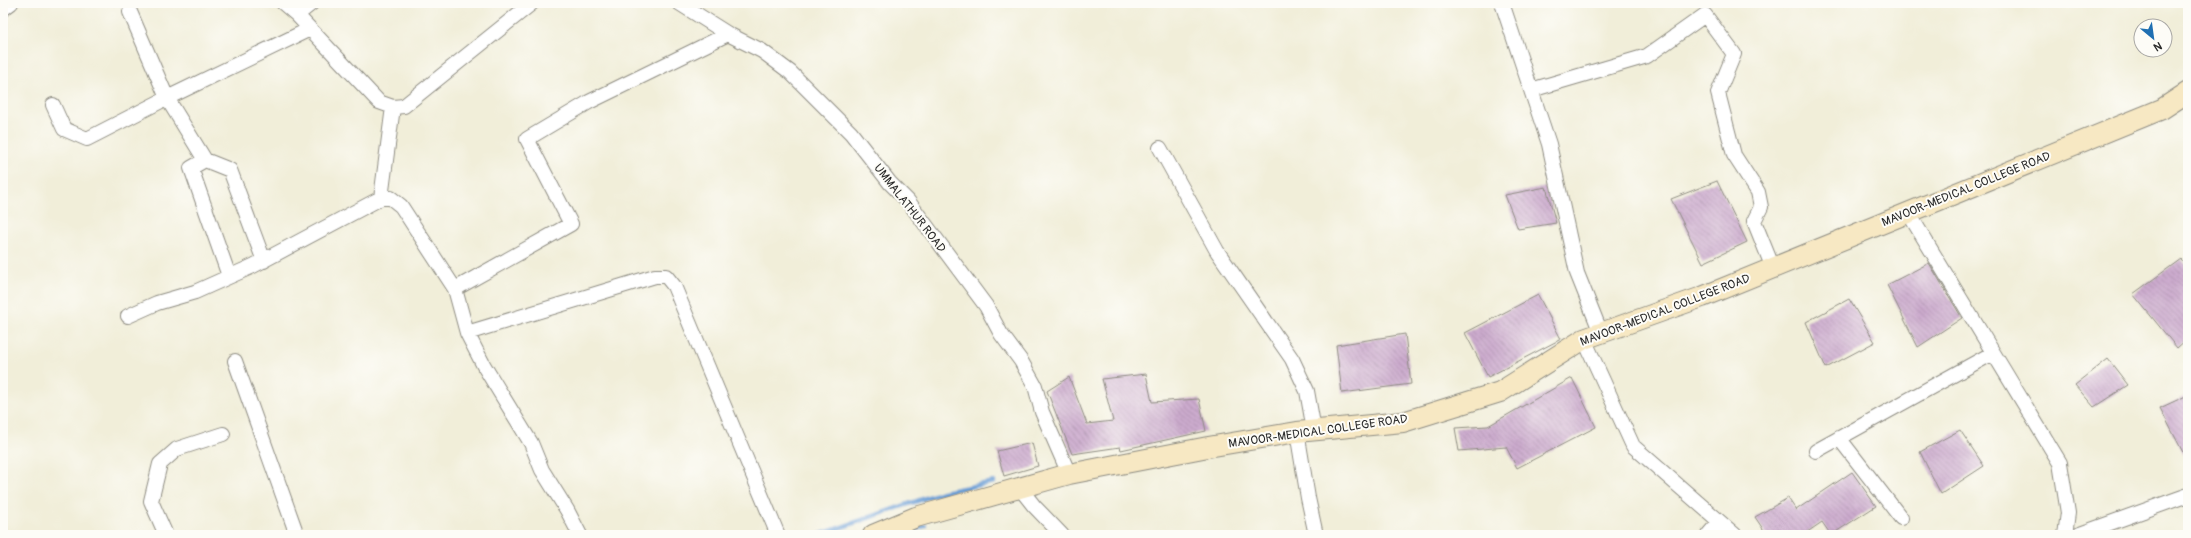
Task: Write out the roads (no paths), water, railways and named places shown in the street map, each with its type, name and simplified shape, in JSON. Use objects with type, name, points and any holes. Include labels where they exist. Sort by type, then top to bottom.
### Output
[{"type":"main road","name":"MAVOOR-MEDICAL COLLEGE ROAD","points":[[872,535],[916,517],[1069,474],[1208,446],[1306,431],[1403,422],[1500,392],[1593,336],[1702,297],[2162,109],[2188,92]]},
{"type":"street","points":[[3,9],[11,3]]},
{"type":"street","points":[[283,3],[297,15],[379,102],[394,107],[404,106],[532,3]]},
{"type":"street","points":[[297,15],[312,3]]},
{"type":"street","name":"UMMALATHUR ROAD","points":[[679,3],[728,34],[762,51],[790,72],[851,132],[890,183],[912,207],[959,272],[986,306],[1001,334],[1021,361],[1035,386],[1042,412],[1069,474]]},
{"type":"street","points":[[1502,3],[1549,144],[1593,336],[1633,446],[1735,535]]},
{"type":"street","points":[[130,12],[167,98],[205,160],[230,170],[264,261]]},
{"type":"street","points":[[1532,90],[1647,56],[1705,15],[1734,54],[1718,93],[1734,155],[1758,192],[1761,207],[1754,221],[1773,268]]},
{"type":"street","points":[[53,105],[64,129],[87,139],[167,98],[310,29]]},
{"type":"street","points":[[455,289],[571,224],[528,139],[589,102],[728,34]]},
{"type":"street","points":[[381,198],[394,107]]},
{"type":"street","points":[[1160,148],[1217,251],[1292,359],[1307,391],[1306,431],[1308,498],[1316,535]]},
{"type":"street","points":[[205,160],[191,168],[229,276]]},
{"type":"street","points":[[128,316],[157,303],[195,292],[264,261],[381,198],[391,198],[401,206],[455,289],[468,333],[484,366],[531,443],[542,470],[567,510],[580,535]]},
{"type":"street","points":[[1908,212],[2060,463],[2068,513],[2065,535]]},
{"type":"street","points":[[468,333],[655,276],[666,276],[674,286],[778,535]]},
{"type":"street","points":[[1816,451],[1993,353]]},
{"type":"street","points":[[235,361],[297,535]]},
{"type":"street","points":[[166,535],[151,501],[160,464],[177,449],[223,434]]},
{"type":"street","points":[[1839,438],[1901,518]]},
{"type":"street","points":[[1019,488],[1062,535]]},
{"type":"street","points":[[2077,535],[2188,495]]},
{"type":"street","points":[[1708,535],[1719,522]]},
{"type":"waterway","points":[[819,535],[943,492],[994,482]]},
{"type":"waterway","points":[[901,535],[925,526]]}]
